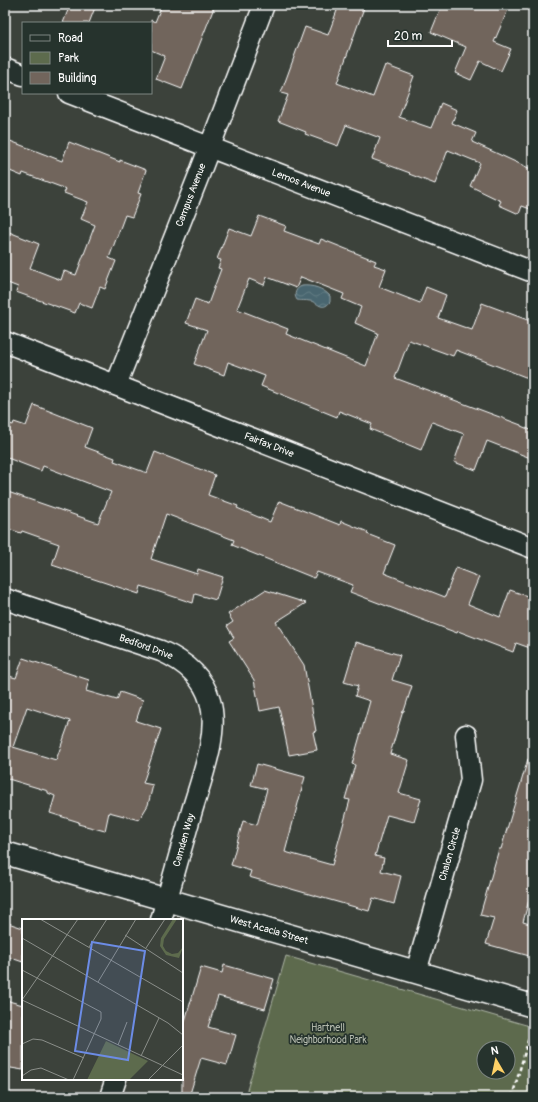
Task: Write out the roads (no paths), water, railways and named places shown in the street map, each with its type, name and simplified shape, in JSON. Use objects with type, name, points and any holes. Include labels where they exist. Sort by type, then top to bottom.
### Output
[{"type":"street","name":"Campus Avenue","points":[[116,385],[264,5]]},
{"type":"street","points":[[5,68],[22,75]]},
{"type":"street","name":"Lemos Avenue","points":[[72,94],[533,272]]},
{"type":"street","name":"Fairfax Drive","points":[[5,342],[533,548]]},
{"type":"street","name":"Bedford Drive","points":[[5,599],[161,651],[176,657],[188,666],[199,678],[211,702],[213,732],[206,760]]},
{"type":"street","name":"Chalon Circle","points":[[416,972],[471,780],[466,735]]},
{"type":"street","name":"Camden Way","points":[[164,910],[206,760]]},
{"type":"street","name":"West Acacia Street","points":[[5,853],[164,910],[416,972],[533,1006]]},
{"type":"street","points":[[110,1097],[116,1080]]},
{"type":"water","points":[[302,286],[310,286],[321,289],[330,296],[330,302],[325,306],[320,306],[310,301],[297,300],[295,296],[296,292],[298,288]]},
{"type":"park label","name":"Hartnell Neighborhood Park","points":[[328,1034]]}]
